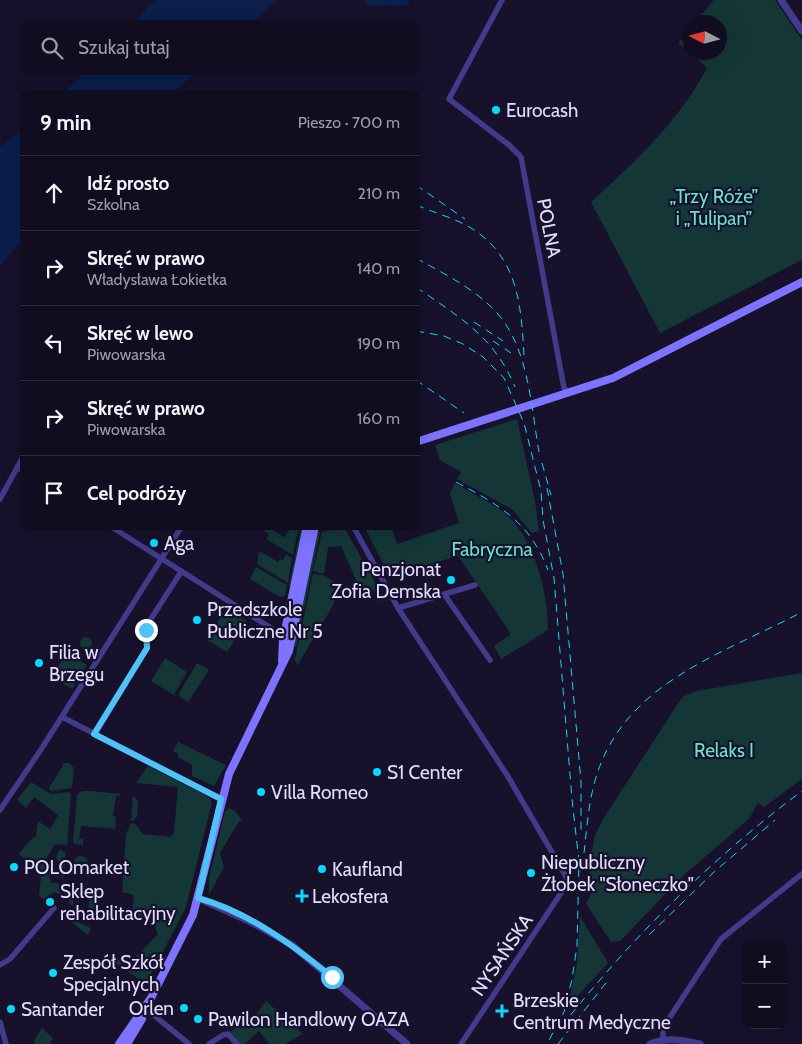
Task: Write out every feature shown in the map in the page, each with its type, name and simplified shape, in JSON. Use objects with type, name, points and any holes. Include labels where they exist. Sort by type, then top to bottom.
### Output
[{"type":"main road","points":[[420,441],[625,373],[802,282]]},
{"type":"main road","points":[[282,663],[284,640],[306,530]]},
{"type":"main road","points":[[119,1044],[145,1008],[188,928],[198,898],[221,799],[232,765],[290,648],[314,530]]},
{"type":"main road","points":[[127,1044],[145,1014],[145,1008]]},
{"type":"street","name":"POLNA","points":[[502,0],[449,99],[509,145],[521,157],[564,388],[569,393]]},
{"type":"street","points":[[781,0],[802,31]]},
{"type":"street","points":[[0,499],[20,462]]},
{"type":"street","points":[[120,530],[181,572],[271,628],[284,640]]},
{"type":"street","points":[[0,810],[62,717],[179,530]]},
{"type":"street","points":[[355,530],[398,608],[474,585]]},
{"type":"street","points":[[94,734],[147,648],[147,626],[181,572]]},
{"type":"street","points":[[444,594],[490,660]]},
{"type":"street","name":"NYSAŃSKA","points":[[398,608],[531,815],[565,871],[567,881],[461,1044]]},
{"type":"street","points":[[271,628],[282,626],[288,620]]},
{"type":"street","points":[[62,717],[221,799]]},
{"type":"street","points":[[663,1039],[663,1029],[668,1020],[721,939],[802,874]]},
{"type":"street","points":[[198,898],[243,918],[292,945],[407,1044]]},
{"type":"street","points":[[0,965],[10,959],[54,908]]},
{"type":"street","points":[[145,1008],[189,1044]]},
{"type":"street","points":[[0,1022],[6,1044]]},
{"type":"street","points":[[208,1044],[228,1034],[236,1044]]},
{"type":"street","points":[[650,1044],[663,1039],[700,1044]]},
{"type":"green space","name":"„Trzy Róże” i „Tulipan”","points":[[714,0],[775,0],[802,40],[802,260],[660,333],[591,202],[655,140],[683,106],[707,68],[698,60],[727,60],[727,15],[701,15]]},
{"type":"green space","points":[[517,419],[535,501],[539,531],[532,533],[513,510],[457,479],[461,472],[440,460],[435,445]]},
{"type":"green space","name":"Fabryczna","points":[[455,483],[502,511],[523,535],[537,565],[545,598],[548,630],[501,659],[494,646],[511,634],[458,556],[400,573],[398,570],[388,573],[366,530],[392,530],[397,544],[459,523],[450,493]]},
{"type":"green space","points":[[272,530],[284,537],[290,530],[298,530],[293,555],[266,539],[269,534],[264,531]]},
{"type":"green space","points":[[303,530],[292,587],[289,586],[300,532]]},
{"type":"green space","points":[[346,530],[385,600],[377,601],[376,592],[365,585],[364,589],[355,584],[356,580],[341,546],[328,547],[324,574],[313,571],[322,532]]},
{"type":"green space","points":[[317,531],[320,532],[296,647],[293,646]]},
{"type":"green space","points":[[259,551],[278,562],[280,559],[283,560],[286,554],[292,558],[288,583],[257,564]]},
{"type":"green space","points":[[256,567],[287,585],[285,596],[280,597],[250,579]]},
{"type":"green space","points":[[313,574],[323,575],[340,585],[333,598],[335,602],[297,666],[295,659]]},
{"type":"green space","points":[[227,607],[247,621],[227,652],[207,640]]},
{"type":"green space","points":[[88,637],[91,638],[91,648],[84,649],[81,648],[80,641],[81,638]]},
{"type":"green space","points":[[67,653],[87,665],[72,689],[51,676]]},
{"type":"green space","points":[[165,658],[187,672],[174,695],[151,681]]},
{"type":"green space","points":[[197,663],[209,670],[188,702],[178,695]]},
{"type":"green space","name":"Relaks I","points":[[802,673],[802,779],[764,807],[758,803],[749,819],[683,876],[620,941],[611,942],[586,904],[593,890],[589,865],[595,835],[603,819],[679,702],[684,696],[696,691]]},
{"type":"green space","points":[[178,742],[226,765],[214,786],[192,776],[192,765],[178,757],[178,753],[173,751]]},
{"type":"green space","points":[[62,763],[69,763],[74,768],[72,788],[51,791],[49,788],[63,766]]},
{"type":"green space","points":[[148,766],[209,797],[212,802],[186,907],[146,984],[114,962],[112,955],[127,966],[158,934],[154,925],[132,913],[134,895],[122,892],[126,834],[131,823],[135,824],[143,834],[171,837],[174,832],[178,787],[136,783]]},
{"type":"green space","points":[[31,782],[51,794],[68,792],[71,794],[67,845],[55,844],[46,859],[51,883],[58,883],[61,895],[54,892],[43,899],[39,896],[41,876],[19,854],[36,836],[38,821],[50,829],[58,815],[34,797],[26,808],[17,800]]},
{"type":"green space","points":[[82,791],[121,794],[116,796],[113,816],[116,817],[115,829],[81,826],[79,839],[83,839],[83,845],[73,843],[77,795]]},
{"type":"green space","points":[[133,796],[138,801],[137,817],[131,821]]},
{"type":"green space","points":[[229,808],[235,811],[243,821],[240,820],[221,851],[220,854],[224,867],[209,895],[209,878],[225,811]]},
{"type":"green space","points":[[60,849],[66,854],[63,880],[56,856]]},
{"type":"green space","points":[[81,856],[86,858],[88,863],[86,868],[81,870],[76,868],[74,863],[76,858]]},
{"type":"green space","points":[[72,884],[75,885],[73,906],[69,903]]},
{"type":"green space","points":[[95,893],[99,898],[98,911],[94,914],[88,911],[90,895]]},
{"type":"green space","points":[[58,911],[78,917],[76,921],[91,928],[88,935]]},
{"type":"green space","points":[[580,916],[608,963],[568,1006],[577,963]]},
{"type":"green space","points":[[266,1001],[303,1034],[285,1044],[269,1044],[259,1031],[245,1044],[238,1044],[230,1032],[257,1013]]},
{"type":"green space","points":[[42,1028],[53,1038],[50,1044],[35,1044],[34,1040]]},
{"type":"water","points":[[156,0],[276,0],[255,20],[136,20]]},
{"type":"water","points":[[364,0],[410,0],[408,5],[370,6]]},
{"type":"water","points":[[83,75],[193,75],[176,90],[66,90]]},
{"type":"water","points":[[20,132],[20,243],[0,266],[0,147]]},
{"type":"railway","points":[[420,188],[465,219]]},
{"type":"railway","points":[[420,206],[466,225],[497,250],[513,281],[518,299],[524,355]]},
{"type":"railway","points":[[420,260],[480,297],[498,314],[508,328],[516,344],[527,380],[539,452]]},
{"type":"railway","points":[[420,290],[461,318],[486,341],[497,354],[515,387]]},
{"type":"railway","points":[[474,322],[503,341]]},
{"type":"railway","points":[[420,332],[444,336],[463,344],[483,357],[504,378],[524,423],[541,491],[543,520],[554,578],[579,862],[577,946],[572,979],[564,1012],[547,1044]]},
{"type":"railway","points":[[493,341],[511,353]]},
{"type":"railway","points":[[420,383],[464,413]]},
{"type":"railway","points":[[542,463],[551,495]]},
{"type":"railway","points":[[456,482],[499,507],[522,527],[541,553],[548,570]]},
{"type":"railway","points":[[547,488],[563,574],[581,782],[581,831]]},
{"type":"railway","points":[[584,853],[590,801],[598,771],[613,740],[632,714],[656,692],[683,673],[802,612]]},
{"type":"railway","points":[[562,1026],[616,961],[674,901],[736,844],[802,791]]},
{"type":"railway","points":[[649,935],[714,872],[775,820]]},
{"type":"railway","points":[[558,1044],[609,979]]},
{"type":"place","name":"Eurocash","points":[[496,110]]},
{"type":"place","name":"Aga","points":[[154,543]]},
{"type":"place","name":"Penzjonat Zofia Demska","points":[[451,580]]},
{"type":"place","name":"Przedszkole Publiczne Nr 5","points":[[197,620]]},
{"type":"place","name":"Filia w Brzegu","points":[[39,663]]},
{"type":"place","name":"S1 Center","points":[[377,772]]},
{"type":"place","name":"Villa Romeo","points":[[261,792]]},
{"type":"place","name":"POLOmarket","points":[[14,867]]},
{"type":"place","name":"Kaufland","points":[[322,869]]},
{"type":"place","name":"Niepubliczny Żłobek \"Słoneczko\"","points":[[531,873]]},
{"type":"place","name":"Lekosfera","points":[[302,896]]},
{"type":"place","name":"Sklep rehabilitacyjny","points":[[50,902]]},
{"type":"place","name":"Zespół Szkół Specjalnych","points":[[53,973]]},
{"type":"place","name":"Orlen","points":[[184,1008]]},
{"type":"place","name":"Santander","points":[[11,1009]]},
{"type":"place","name":"Brzeskie Centrum Medyczne","points":[[502,1011]]},
{"type":"place","name":"Pawilon Handlowy OAZA","points":[[198,1019]]},
{"type":"route","points":[[146,630],[147,648],[94,734],[221,799],[198,898],[268,930],[302,952],[332,977]]}]
